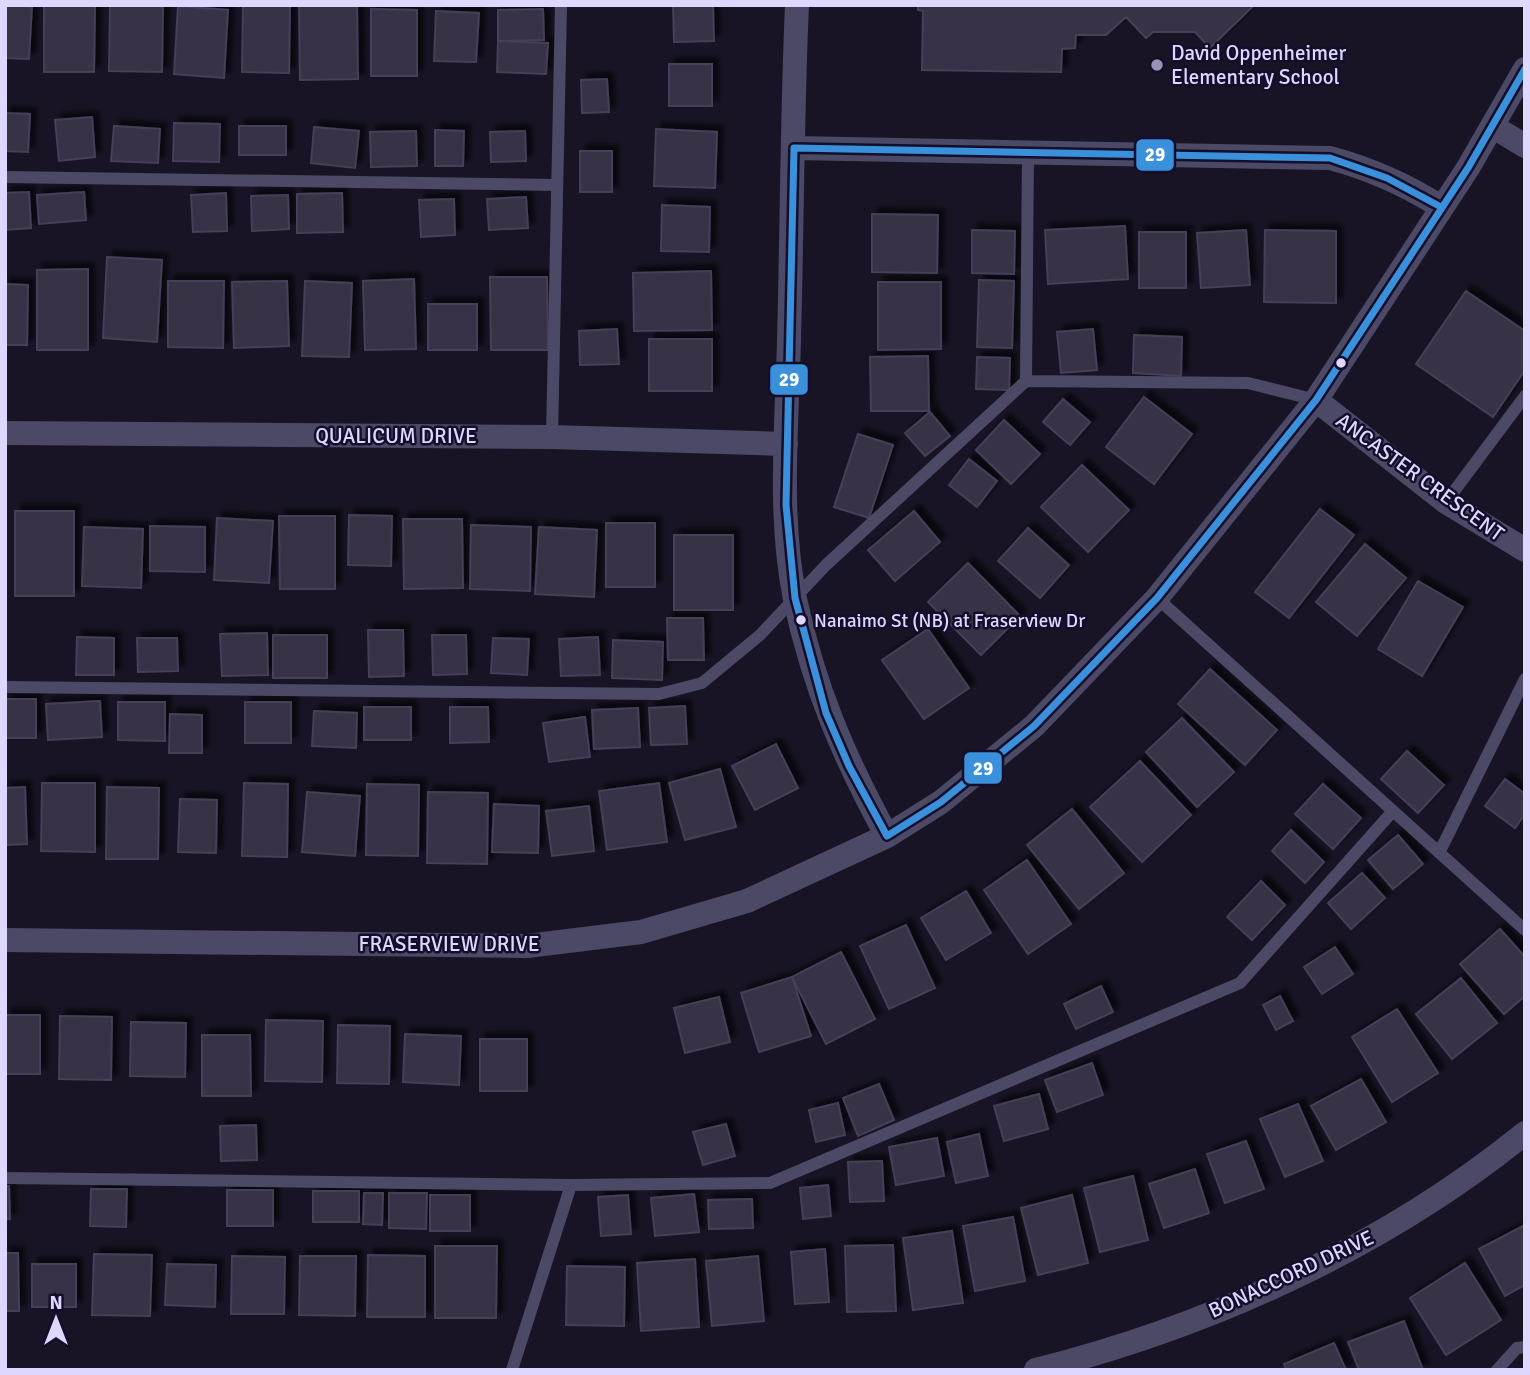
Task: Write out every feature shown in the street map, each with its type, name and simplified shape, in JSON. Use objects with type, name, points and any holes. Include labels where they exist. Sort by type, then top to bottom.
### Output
[{"type":"street","points":[[797,5],[786,444],[787,540],[795,598],[826,713],[849,766],[887,836]]},
{"type":"street","name":"FRASERVIEW DRIVE","points":[[5,940],[527,946],[641,932],[747,901],[887,836],[941,802],[1034,726],[1157,598],[1316,400],[1441,207],[1525,69]]},
{"type":"street","points":[[1492,126],[1525,146]]},
{"type":"street","points":[[794,148],[1330,158],[1367,167],[1411,188],[1441,207]]},
{"type":"street","name":"ANCASTER CRESCENT","points":[[1316,400],[1446,502],[1525,550]]},
{"type":"street","name":"QUALICUM DRIVE","points":[[5,433],[552,437],[786,444]]},
{"type":"street","name":"BONACCORD DRIVE","points":[[1036,1370],[1111,1351],[1214,1312],[1310,1268],[1401,1221],[1481,1169],[1525,1133]]},
{"type":"lane","points":[[552,437],[561,5]]},
{"type":"lane","points":[[1026,381],[1028,153]]},
{"type":"lane","points":[[5,177],[557,185]]},
{"type":"lane","points":[[5,687],[659,694],[702,683],[760,635],[826,565],[1026,381],[1248,383],[1316,400]]},
{"type":"lane","points":[[1446,502],[1525,396]]},
{"type":"lane","points":[[1157,598],[1525,930]]},
{"type":"lane","points":[[1440,851],[1525,679]]},
{"type":"lane","points":[[5,1178],[571,1185],[770,1183],[1240,984],[1393,811]]},
{"type":"lane","points":[[512,1370],[571,1185]]},
{"type":"lane","points":[[1497,1370],[1517,1348],[1525,1347]]},
{"type":"building","points":[[5,5],[32,5],[29,59],[5,58]]},
{"type":"building","points":[[44,5],[95,6],[94,72],[44,72]]},
{"type":"building","points":[[110,5],[163,5],[162,72],[109,71]]},
{"type":"building","points":[[243,5],[290,5],[289,73],[242,72]]},
{"type":"building","points":[[299,5],[357,5],[358,79],[300,80]]},
{"type":"building","points":[[673,5],[713,5],[714,41],[674,42]]},
{"type":"building","points":[[918,5],[1254,5],[1210,48],[1195,32],[1153,32],[1146,38],[1126,17],[1106,35],[1076,35],[1075,48],[1062,49],[1061,72],[922,70],[923,11],[918,10]]},
{"type":"building","points":[[178,6],[228,10],[224,78],[174,74]]},
{"type":"building","points":[[371,9],[417,10],[417,76],[371,76]]},
{"type":"building","points":[[543,9],[544,40],[498,41],[498,10]]},
{"type":"building","points":[[436,11],[479,13],[476,62],[434,61]]},
{"type":"building","points":[[498,41],[548,43],[546,74],[497,72]]},
{"type":"building","points":[[669,64],[712,64],[712,106],[669,106]]},
{"type":"building","points":[[607,79],[609,112],[582,113],[581,80]]},
{"type":"building","points":[[5,113],[30,114],[28,152],[5,151]]},
{"type":"building","points":[[92,117],[95,157],[59,161],[55,120]]},
{"type":"building","points":[[174,123],[220,124],[219,162],[173,161]]},
{"type":"building","points":[[114,126],[160,129],[158,163],[111,161]]},
{"type":"building","points":[[239,126],[286,126],[286,155],[239,155]]},
{"type":"building","points":[[314,127],[359,131],[355,168],[311,163]]},
{"type":"building","points":[[656,129],[717,132],[715,188],[654,186]]},
{"type":"building","points":[[435,130],[464,131],[463,166],[435,166]]},
{"type":"building","points":[[416,131],[417,166],[371,167],[370,132]]},
{"type":"building","points":[[525,131],[526,161],[491,162],[490,132]]},
{"type":"building","points":[[580,151],[612,151],[612,192],[580,192]]},
{"type":"building","points":[[29,192],[31,228],[5,230],[5,193]]},
{"type":"building","points":[[84,192],[86,220],[39,224],[37,195]]},
{"type":"building","points":[[226,193],[227,231],[193,232],[191,195]]},
{"type":"building","points":[[342,193],[343,232],[297,233],[297,194]]},
{"type":"building","points":[[288,195],[289,229],[252,231],[251,196]]},
{"type":"building","points":[[526,197],[528,228],[489,230],[487,199]]},
{"type":"building","points":[[454,199],[455,235],[421,237],[419,200]]},
{"type":"building","points":[[662,205],[710,207],[709,252],[661,251]]},
{"type":"building","points":[[872,214],[938,215],[937,273],[872,272]]},
{"type":"building","points":[[1125,226],[1128,279],[1048,284],[1045,230]]},
{"type":"building","points":[[972,230],[1015,231],[1014,274],[972,273]]},
{"type":"building","points":[[1246,230],[1250,285],[1201,288],[1197,233]]},
{"type":"building","points":[[1265,230],[1336,231],[1336,303],[1264,302]]},
{"type":"building","points":[[1139,232],[1186,232],[1186,288],[1139,288]]},
{"type":"building","points":[[107,257],[162,260],[157,342],[103,338]]},
{"type":"building","points":[[88,269],[88,350],[37,350],[37,270]]},
{"type":"building","points":[[711,271],[712,330],[634,331],[633,273]]},
{"type":"building","points":[[490,277],[547,277],[548,350],[491,350]]},
{"type":"building","points":[[414,279],[416,349],[365,350],[363,281]]},
{"type":"building","points":[[979,280],[1014,281],[1012,348],[977,347]]},
{"type":"building","points":[[168,281],[224,281],[223,348],[168,347]]},
{"type":"building","points":[[287,281],[289,346],[234,348],[232,282]]},
{"type":"building","points":[[305,281],[352,283],[349,357],[302,356]]},
{"type":"building","points":[[878,282],[941,282],[941,349],[878,350]]},
{"type":"building","points":[[5,284],[28,285],[27,345],[5,345]]},
{"type":"building","points":[[1466,291],[1525,331],[1525,370],[1493,417],[1416,364]]},
{"type":"building","points":[[428,304],[477,304],[477,350],[428,350]]},
{"type":"building","points":[[617,329],[619,364],[580,365],[579,331]]},
{"type":"building","points":[[1093,329],[1097,370],[1061,373],[1057,332]]},
{"type":"building","points":[[1134,335],[1182,337],[1181,376],[1133,373]]},
{"type":"building","points":[[649,339],[712,339],[712,391],[649,391]]},
{"type":"building","points":[[928,356],[929,411],[871,411],[870,357]]},
{"type":"building","points":[[977,357],[1010,358],[1009,390],[976,389]]},
{"type":"building","points":[[1144,397],[1192,434],[1154,484],[1106,447]]},
{"type":"building","points":[[1063,399],[1090,422],[1070,445],[1043,422]]},
{"type":"building","points":[[930,412],[950,436],[925,456],[905,433]]},
{"type":"building","points":[[1004,420],[1040,454],[1011,484],[976,450]]},
{"type":"building","points":[[858,434],[893,445],[869,518],[834,507]]},
{"type":"building","points":[[969,459],[997,481],[977,507],[949,485]]},
{"type":"building","points":[[1082,465],[1129,510],[1088,552],[1041,507]]},
{"type":"building","points":[[1320,509],[1354,535],[1289,618],[1255,592]]},
{"type":"building","points":[[15,511],[74,511],[74,596],[15,596]]},
{"type":"building","points":[[914,511],[940,542],[895,581],[868,550]]},
{"type":"building","points":[[349,515],[392,516],[391,566],[348,565]]},
{"type":"building","points":[[279,516],[335,516],[335,589],[280,589]]},
{"type":"building","points":[[217,518],[273,521],[269,583],[214,580]]},
{"type":"building","points":[[403,519],[462,519],[463,588],[404,589]]},
{"type":"building","points":[[606,523],[655,523],[655,587],[606,587]]},
{"type":"building","points":[[471,525],[531,527],[530,591],[470,589]]},
{"type":"building","points":[[150,526],[205,527],[205,572],[150,571]]},
{"type":"building","points":[[84,527],[143,529],[141,588],[82,586]]},
{"type":"building","points":[[539,527],[597,530],[594,597],[535,594]]},
{"type":"building","points":[[1028,528],[1069,565],[1040,598],[998,561]]},
{"type":"building","points":[[674,535],[733,535],[733,610],[674,610]]},
{"type":"building","points":[[1365,544],[1406,578],[1357,636],[1316,602]]},
{"type":"building","points":[[968,563],[1020,616],[981,655],[928,602]]},
{"type":"building","points":[[1418,581],[1463,607],[1422,676],[1378,649]]},
{"type":"building","points":[[667,618],[703,618],[704,660],[668,660]]},
{"type":"building","points":[[928,629],[969,688],[924,719],[882,660]]},
{"type":"building","points":[[368,630],[403,630],[404,676],[369,677]]},
{"type":"building","points":[[267,633],[268,675],[222,676],[220,634]]},
{"type":"building","points":[[273,635],[327,635],[327,678],[273,678]]},
{"type":"building","points":[[432,635],[466,635],[467,674],[433,675]]},
{"type":"building","points":[[77,637],[114,638],[114,675],[76,675]]},
{"type":"building","points":[[598,637],[600,675],[561,676],[559,639]]},
{"type":"building","points":[[137,638],[177,638],[178,671],[138,672]]},
{"type":"building","points":[[493,638],[529,639],[527,675],[491,673]]},
{"type":"building","points":[[613,640],[663,642],[662,680],[612,678]]},
{"type":"building","points":[[1210,669],[1277,730],[1245,765],[1178,704]]},
{"type":"building","points":[[5,699],[36,699],[36,738],[5,738]]},
{"type":"building","points":[[100,701],[102,737],[48,740],[46,704]]},
{"type":"building","points":[[118,702],[165,702],[165,741],[118,740]]},
{"type":"building","points":[[245,702],[291,702],[291,743],[245,743]]},
{"type":"building","points":[[685,706],[687,744],[651,745],[649,708]]},
{"type":"building","points":[[364,707],[411,707],[411,740],[364,740]]},
{"type":"building","points":[[450,707],[488,707],[489,742],[450,743]]},
{"type":"building","points":[[638,708],[640,747],[594,749],[592,710]]},
{"type":"building","points":[[314,711],[357,713],[356,748],[312,746]]},
{"type":"building","points":[[170,714],[202,715],[202,753],[169,753]]},
{"type":"building","points":[[585,717],[590,757],[549,762],[543,723]]},
{"type":"building","points":[[1182,718],[1234,772],[1197,807],[1146,752]]},
{"type":"building","points":[[776,744],[798,788],[755,810],[732,766]]},
{"type":"building","points":[[1407,751],[1444,785],[1418,813],[1381,779]]},
{"type":"building","points":[[1140,761],[1191,815],[1142,862],[1090,807]]},
{"type":"building","points":[[720,769],[736,827],[685,840],[669,783]]},
{"type":"building","points":[[1505,779],[1525,794],[1525,814],[1515,828],[1485,806]]},
{"type":"building","points":[[42,783],[95,783],[95,852],[41,851]]},
{"type":"building","points":[[244,783],[288,784],[287,857],[242,856]]},
{"type":"building","points":[[659,783],[667,842],[607,850],[599,791]]},
{"type":"building","points":[[367,784],[419,785],[418,856],[366,855]]},
{"type":"building","points":[[1323,784],[1361,818],[1333,849],[1295,814]]},
{"type":"building","points":[[25,787],[27,844],[5,845],[5,788]]},
{"type":"building","points":[[107,787],[159,788],[158,859],[106,859]]},
{"type":"building","points":[[307,792],[360,796],[355,856],[302,852]]},
{"type":"building","points":[[428,792],[488,793],[487,864],[427,863]]},
{"type":"building","points":[[180,799],[217,800],[216,853],[178,852]]},
{"type":"building","points":[[494,804],[539,806],[538,853],[492,852]]},
{"type":"building","points":[[589,806],[594,851],[552,856],[546,811]]},
{"type":"building","points":[[1072,809],[1124,873],[1079,909],[1027,845]]},
{"type":"building","points":[[1291,830],[1324,862],[1305,883],[1272,851]]},
{"type":"building","points":[[1398,835],[1423,864],[1393,889],[1368,860]]},
{"type":"building","points":[[1027,860],[1071,924],[1028,954],[984,890]]},
{"type":"building","points":[[1362,873],[1385,898],[1351,929],[1328,903]]},
{"type":"building","points":[[1261,881],[1285,905],[1252,940],[1227,917]]},
{"type":"building","points":[[966,891],[991,933],[946,960],[921,918]]},
{"type":"building","points":[[906,925],[935,988],[889,1009],[860,946]]},
{"type":"building","points":[[1500,929],[1525,957],[1525,996],[1504,1014],[1460,964]]},
{"type":"building","points":[[1335,947],[1353,974],[1322,994],[1304,967]]},
{"type":"building","points":[[841,952],[875,1019],[826,1044],[792,977]]},
{"type":"building","points":[[792,977],[811,1036],[759,1052],[741,993]]},
{"type":"building","points":[[1461,978],[1497,1023],[1452,1059],[1416,1014]]},
{"type":"building","points":[[1101,986],[1113,1012],[1076,1029],[1064,1004]]},
{"type":"building","points":[[1280,996],[1293,1021],[1276,1030],[1263,1005]]},
{"type":"building","points":[[719,997],[730,1042],[685,1053],[674,1008]]},
{"type":"building","points":[[1397,1009],[1438,1073],[1392,1102],[1352,1037]]},
{"type":"building","points":[[5,1015],[40,1015],[40,1074],[5,1074]]},
{"type":"building","points":[[60,1016],[112,1017],[111,1080],[59,1079]]},
{"type":"building","points":[[266,1020],[323,1021],[322,1082],[265,1081]]},
{"type":"building","points":[[131,1022],[186,1023],[185,1077],[130,1076]]},
{"type":"building","points":[[338,1025],[390,1026],[389,1084],[337,1083]]},
{"type":"building","points":[[405,1034],[461,1036],[459,1085],[403,1082]]},
{"type":"building","points":[[202,1035],[250,1035],[251,1096],[202,1096]]},
{"type":"building","points":[[480,1039],[527,1039],[527,1091],[480,1091]]},
{"type":"building","points":[[1092,1063],[1103,1095],[1057,1112],[1045,1080]]},
{"type":"building","points":[[1361,1079],[1386,1122],[1336,1150],[1311,1106]]},
{"type":"building","points":[[879,1084],[894,1120],[858,1136],[843,1098]]},
{"type":"building","points":[[1039,1094],[1048,1129],[1004,1141],[994,1106]]},
{"type":"building","points":[[838,1103],[845,1135],[816,1142],[809,1110]]},
{"type":"building","points":[[1298,1104],[1323,1161],[1285,1177],[1260,1119]]},
{"type":"building","points":[[726,1124],[735,1156],[703,1165],[693,1132]]},
{"type":"building","points":[[256,1125],[257,1160],[221,1161],[220,1126]]},
{"type":"building","points":[[979,1134],[988,1176],[956,1183],[947,1142]]},
{"type":"building","points":[[937,1138],[944,1176],[896,1185],[889,1147]]},
{"type":"building","points":[[1246,1141],[1264,1189],[1225,1203],[1207,1154]]},
{"type":"building","points":[[882,1161],[884,1201],[850,1202],[848,1162]]},
{"type":"building","points":[[1195,1169],[1209,1213],[1164,1228],[1149,1184]]},
{"type":"building","points":[[1133,1176],[1148,1240],[1100,1252],[1084,1188]]},
{"type":"building","points":[[828,1185],[831,1216],[803,1219],[800,1188]]},
{"type":"building","points":[[5,1186],[9,1186],[10,1219],[5,1219]]},
{"type":"building","points":[[91,1189],[127,1189],[126,1227],[90,1226]]},
{"type":"building","points":[[227,1190],[273,1190],[273,1226],[227,1226]]},
{"type":"building","points":[[313,1191],[359,1191],[359,1222],[313,1222]]},
{"type":"building","points":[[364,1193],[383,1193],[382,1225],[363,1224]]},
{"type":"building","points":[[389,1193],[427,1193],[426,1229],[389,1228]]},
{"type":"building","points":[[694,1194],[699,1232],[655,1236],[651,1198]]},
{"type":"building","points":[[430,1195],[470,1195],[470,1231],[430,1231]]},
{"type":"building","points":[[628,1195],[631,1234],[601,1236],[598,1197]]},
{"type":"building","points":[[1072,1195],[1088,1263],[1038,1275],[1021,1208]]},
{"type":"building","points":[[752,1199],[753,1228],[709,1229],[708,1200]]},
{"type":"building","points":[[1013,1217],[1025,1281],[975,1291],[963,1226]]},
{"type":"building","points":[[1525,1225],[1525,1285],[1505,1296],[1479,1249]]},
{"type":"building","points":[[952,1231],[963,1303],[913,1310],[903,1238]]},
{"type":"building","points":[[893,1245],[896,1311],[847,1312],[845,1246]]},
{"type":"building","points":[[435,1246],[497,1246],[496,1318],[435,1318]]},
{"type":"building","points":[[825,1249],[829,1302],[795,1304],[791,1252]]},
{"type":"building","points":[[5,1253],[18,1253],[19,1311],[5,1311]]},
{"type":"building","points":[[94,1254],[152,1255],[150,1316],[92,1315]]},
{"type":"building","points":[[368,1255],[425,1256],[425,1317],[367,1317]]},
{"type":"building","points":[[232,1256],[285,1257],[284,1314],[231,1314]]},
{"type":"building","points":[[300,1256],[356,1256],[355,1316],[299,1315]]},
{"type":"building","points":[[758,1256],[764,1321],[712,1326],[706,1261]]},
{"type":"building","points":[[695,1259],[699,1327],[641,1331],[637,1263]]},
{"type":"building","points":[[1465,1263],[1501,1320],[1446,1355],[1410,1298]]},
{"type":"building","points":[[32,1264],[76,1264],[76,1307],[32,1307]]},
{"type":"building","points":[[167,1264],[216,1265],[215,1307],[165,1305]]},
{"type":"building","points":[[567,1266],[625,1267],[624,1326],[566,1325]]},
{"type":"building","points":[[1404,1321],[1423,1370],[1359,1370],[1348,1342]]},
{"type":"building","points":[[1334,1343],[1346,1370],[1286,1370],[1284,1364]]},
{"type":"transit line","name":"29","points":[[1441,207],[1387,178],[1330,158],[794,148],[786,505],[795,598],[826,713],[849,766],[887,836],[941,802],[1034,726],[1157,598],[1316,400],[1468,168],[1525,69]]},
{"type":"place","name":"David Oppenheimer Elementary School","points":[[1157,65]]},
{"type":"place","name":"Nanaimo St (NB) at Fraserview Dr","points":[[801,620]]}]
